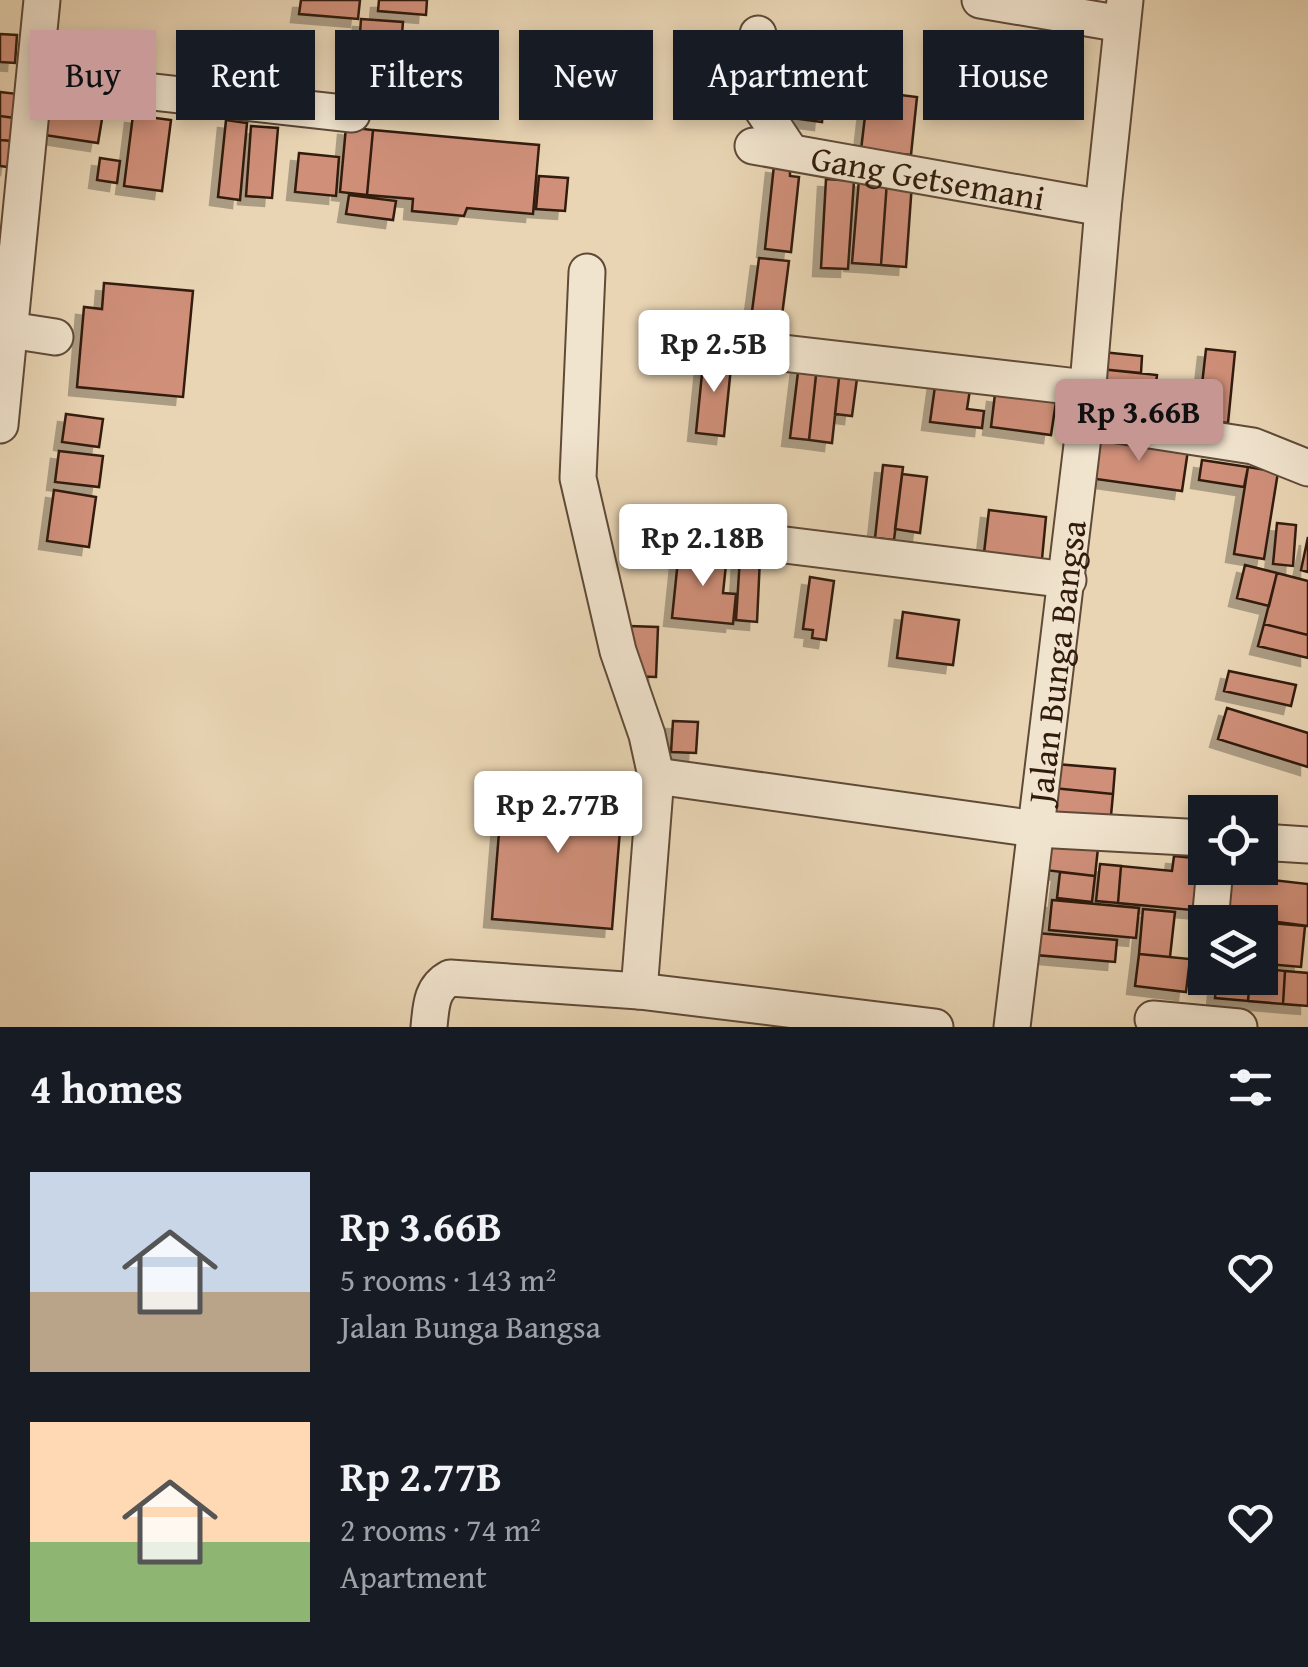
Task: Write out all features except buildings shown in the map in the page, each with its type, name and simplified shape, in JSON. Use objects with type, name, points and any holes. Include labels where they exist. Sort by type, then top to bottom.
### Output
[{"type":"street","points":[[40,30],[42,0]]},
{"type":"street","points":[[980,0],[1123,12]]},
{"type":"street","name":"Jalan Bunga Bangsa","points":[[1012,1027],[1068,580],[1123,12]]},
{"type":"street","points":[[156,92],[335,112]]},
{"type":"street","points":[[0,425],[32,120]]},
{"type":"street","points":[[769,120],[790,151]]},
{"type":"street","name":"Gang Getsemani","points":[[753,146],[1102,208]]},
{"type":"street","points":[[587,272],[578,478],[618,650],[647,735],[656,776],[639,991]]},
{"type":"street","points":[[10,330],[55,337]]},
{"type":"street","points":[[722,346],[1086,404],[1253,446],[1308,468]]},
{"type":"street","points":[[714,536],[1068,580]]},
{"type":"street","points":[[656,776],[1036,829],[1188,837]]},
{"type":"street","points":[[1278,843],[1308,845]]},
{"type":"street","points":[[429,1027],[432,999],[440,984],[450,978],[639,991],[934,1027]]},
{"type":"street","points":[[1153,1019],[1218,1026]]}]
